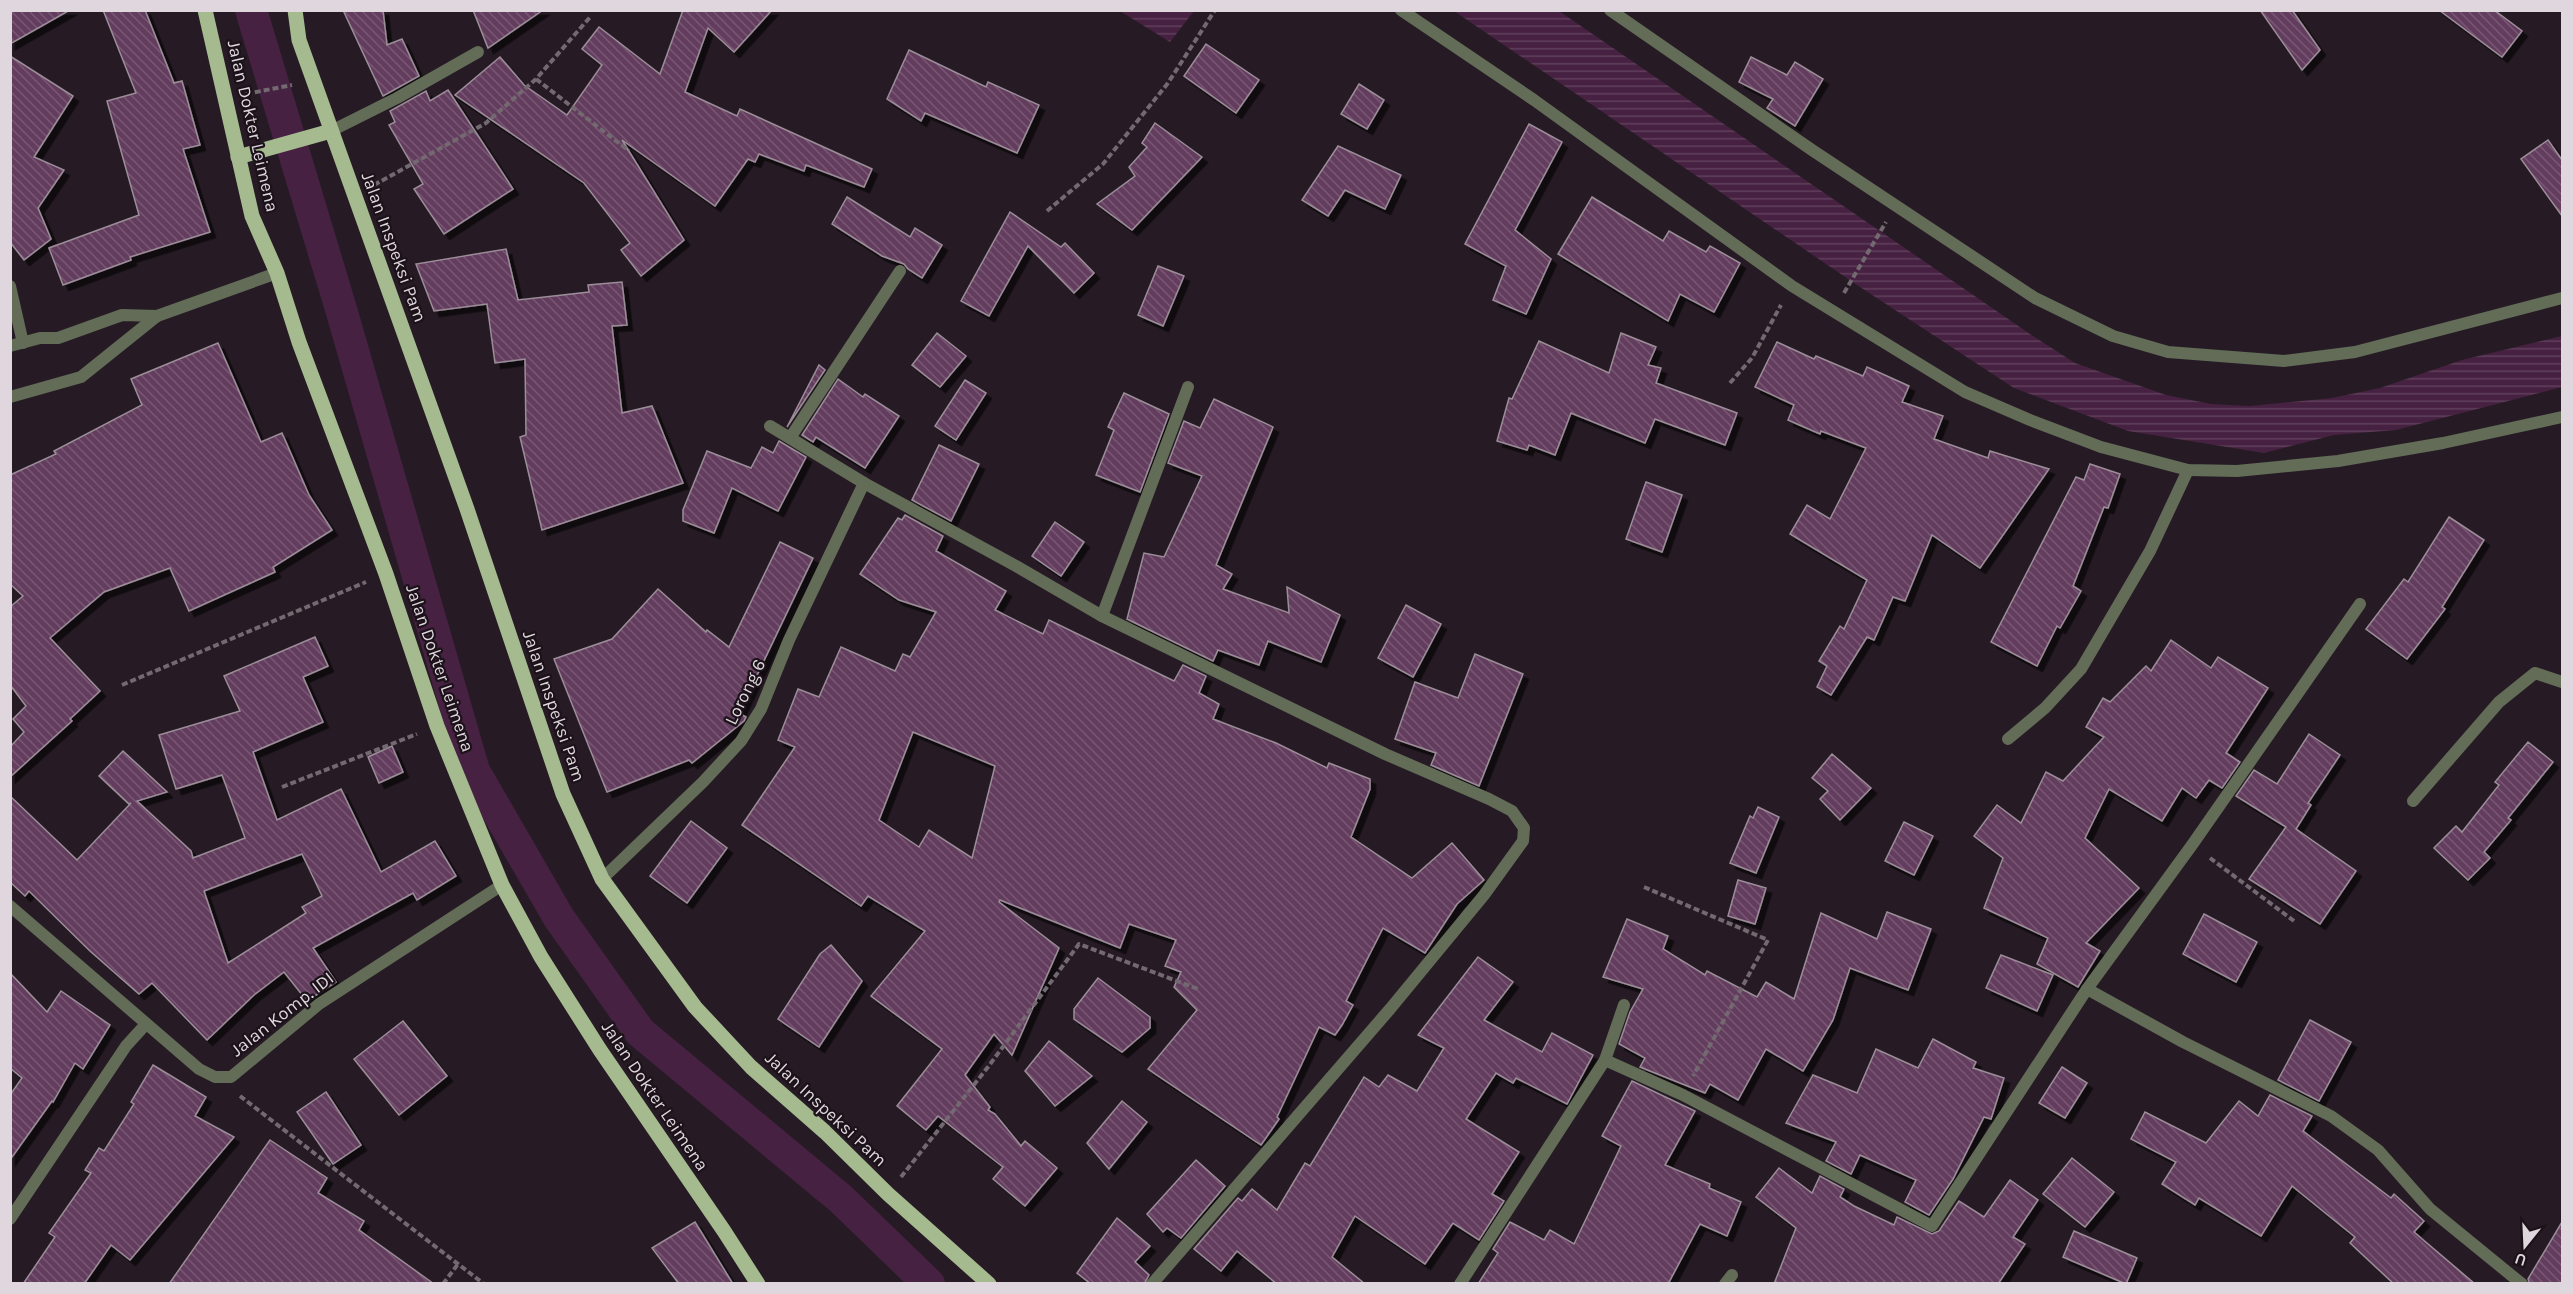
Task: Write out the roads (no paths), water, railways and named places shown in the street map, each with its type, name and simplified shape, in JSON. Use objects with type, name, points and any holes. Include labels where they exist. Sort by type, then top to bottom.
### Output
[{"type":"main road","name":"Jalan Dokter Leimena","points":[[206,10],[252,216],[277,273],[298,342],[386,574],[437,726],[502,885],[541,957],[594,1041],[724,1230],[758,1284]]},
{"type":"main road","name":"Jalan Inspeksi Pam","points":[[295,10],[299,40],[313,81],[467,509],[563,794],[602,879],[695,1007],[751,1067],[825,1132],[888,1194],[989,1284]]},
{"type":"main road","points":[[238,157],[331,131]]},
{"type":"street","points":[[1401,10],[1534,100],[1792,286],[1965,392],[2101,447],[2188,470],[2236,471],[2338,461],[2443,443],[2562,417]]},
{"type":"street","points":[[1610,10],[1803,144],[2035,298],[2113,336],[2168,352],[2294,360],[2355,352],[2562,298]]},
{"type":"street","points":[[331,131],[397,98],[478,52]]},
{"type":"street","points":[[790,438],[900,271]]},
{"type":"street","points":[[10,397],[81,377],[157,316],[277,273]]},
{"type":"street","points":[[10,286],[17,344],[39,338],[58,338],[122,315],[157,316]]},
{"type":"street","points":[[1102,616],[1188,387]]},
{"type":"street","points":[[770,426],[864,483],[1102,616],[1385,754],[1489,799],[1512,812],[1524,828],[1523,841],[1476,904],[1390,1009],[1152,1284]]},
{"type":"street","points":[[2008,739],[2045,708],[2081,669],[2150,551],[2188,470]]},
{"type":"street","name":"Lorong 6","points":[[602,879],[703,782],[741,741],[761,709],[789,640],[864,483]]},
{"type":"street","points":[[1605,1060],[1683,1095],[1932,1226],[2087,989],[2192,845],[2360,604]]},
{"type":"street","points":[[2413,801],[2499,702],[2535,673],[2562,682]]},
{"type":"street","name":"Jalan Komp. IDI","points":[[146,1024],[199,1069],[215,1077],[231,1077],[319,1004],[502,885]]},
{"type":"street","points":[[10,906],[146,1024],[126,1046],[10,1219]]},
{"type":"street","points":[[2087,989],[2183,1042],[2331,1116],[2378,1150],[2430,1209],[2522,1284]]},
{"type":"street","points":[[1460,1284],[1605,1060],[1624,1005]]},
{"type":"waterway","points":[[251,10],[341,309],[474,771],[559,918],[640,1032],[841,1199],[929,1284]]}]
